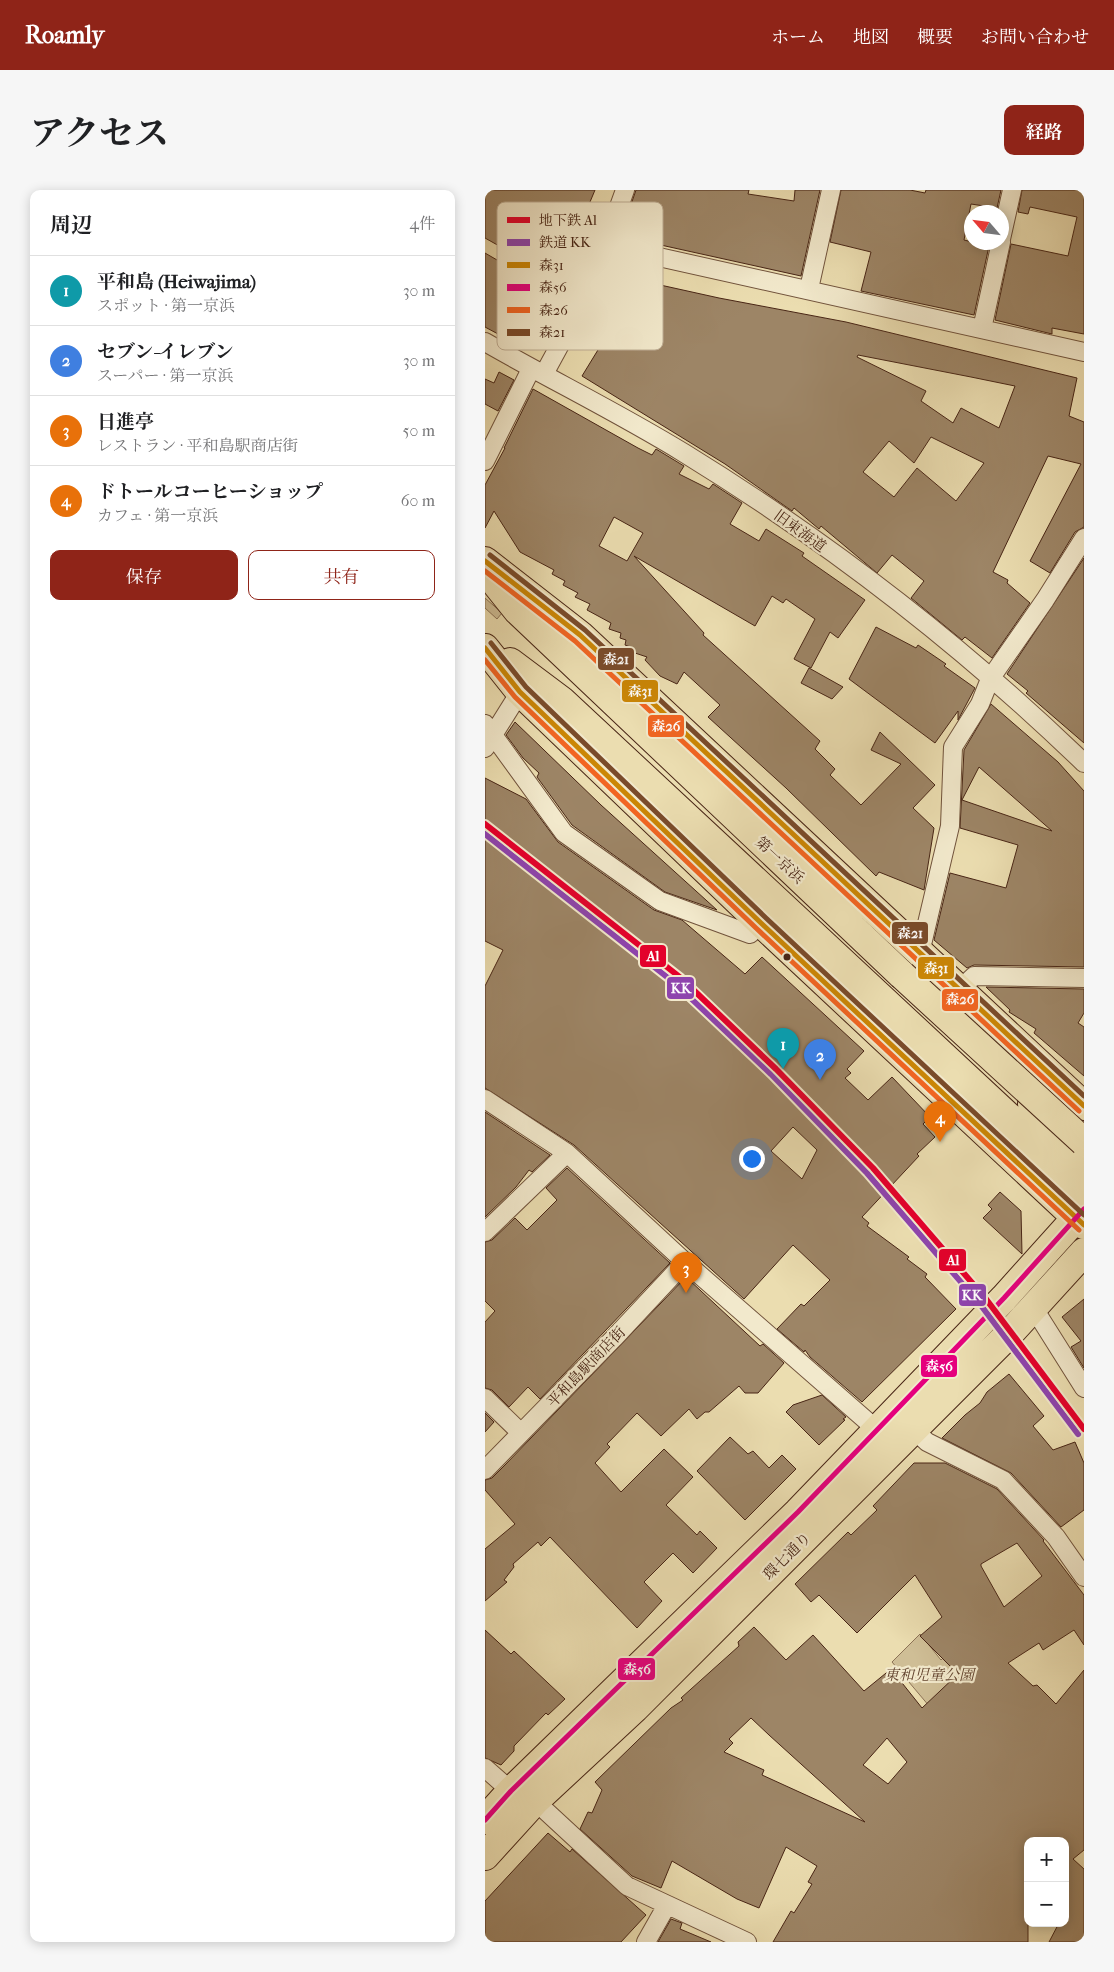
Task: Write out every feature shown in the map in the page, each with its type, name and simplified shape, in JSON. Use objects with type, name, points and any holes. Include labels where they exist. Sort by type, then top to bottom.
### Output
[{"type":"main road","points":[[485,561],[580,635],[1084,1106]]},
{"type":"main road","name":"第一京浜","points":[[485,570],[517,610],[902,975],[1084,1142]]},
{"type":"main road","points":[[485,643],[562,700],[1084,1188]]},
{"type":"main road","points":[[485,648],[520,692],[761,922],[1081,1217]]},
{"type":"main road","points":[[969,998],[992,1046],[1049,1129],[1084,1159]]},
{"type":"main road","name":"環七通り","points":[[485,1856],[523,1796],[1081,1217]]},
{"type":"main road","name":"環七通り","points":[[485,1820],[523,1796],[635,1708],[913,1429],[1033,1307],[1084,1252]]},
{"type":"street","points":[[621,202],[625,190]]},
{"type":"street","points":[[809,289],[831,190]]},
{"type":"street","points":[[1009,205],[1012,190]]},
{"type":"street","points":[[982,329],[999,250]]},
{"type":"street","points":[[663,258],[1084,352]]},
{"type":"street","name":"旧東海道","points":[[485,342],[497,349]]},
{"type":"street","name":"旧東海道","points":[[499,350],[683,452],[774,512],[891,597],[990,679],[1084,764]]},
{"type":"street","points":[[485,461],[552,350]]},
{"type":"street","points":[[920,953],[950,826],[953,747],[980,704],[990,679],[1045,600],[1084,538]]},
{"type":"street","points":[[520,692],[488,736],[564,833],[660,901],[750,934],[761,922]]},
{"type":"street","points":[[969,998],[974,976],[1084,978]]},
{"type":"street","points":[[485,1099],[567,1154],[685,1262],[876,1429]]},
{"type":"street","points":[[485,1232],[567,1154]]},
{"type":"street","name":"平和島駅商店街","points":[[485,1470],[685,1262]]},
{"type":"street","points":[[1033,1307],[1084,1388]]},
{"type":"street","points":[[485,1398],[521,1433]]},
{"type":"street","points":[[913,1429],[927,1442],[1003,1480],[1056,1537],[1084,1577]]},
{"type":"street","points":[[485,1768],[523,1796],[627,1886],[747,1942]]},
{"type":"street","points":[[646,1942],[667,1905]]},
{"type":"green space","points":[[485,598],[502,613],[497,619],[485,608]]},
{"type":"green space","name":"東和児童公園","points":[[920,1634],[941,1660],[950,1651],[966,1669],[946,1726],[892,1662]]},
{"type":"building","points":[[485,190],[595,190],[590,202],[497,202],[497,245],[485,238]]},
{"type":"building","points":[[636,190],[749,190],[748,194],[794,201],[795,190],[820,190],[801,276],[663,246],[663,202],[632,202]]},
{"type":"building","points":[[841,190],[910,190],[925,193],[926,190],[1001,190],[998,205],[964,205],[964,250],[988,250],[974,315],[861,291],[871,252],[830,242]]},
{"type":"building","points":[[1022,190],[1084,190],[1084,334],[1052,328],[1052,334],[995,320],[1011,244],[1068,256],[1077,217],[1030,207],[1028,214],[1018,212]]},
{"type":"building","points":[[485,253],[497,260],[497,333],[485,327]]},
{"type":"building","points":[[663,286],[846,322],[1077,378],[1069,416],[1084,422],[1084,527],[1075,532],[1050,573],[1030,561],[1081,464],[1048,456],[993,572],[1008,580],[1007,583],[1030,603],[992,658],[965,637],[962,640],[911,598],[924,581],[892,555],[877,573],[821,526],[819,529],[794,508],[792,511],[725,464],[582,376],[598,350],[663,350]],"holes":[[[858,355],[1015,386],[999,428],[961,408],[953,423],[921,401],[926,391],[857,357]],[[931,437],[984,463],[956,501],[917,468],[894,497],[863,472],[889,441],[914,463]]]},
{"type":"building","points":[[499,372],[514,380],[498,411],[485,404],[485,379],[494,383]]},
{"type":"building","points":[[533,389],[652,455],[656,449],[684,466],[679,474],[709,489],[713,484],[742,503],[730,524],[759,541],[766,529],[804,553],[802,556],[865,600],[838,638],[830,632],[811,668],[794,659],[815,619],[786,599],[783,603],[772,596],[755,626],[634,556],[704,633],[703,635],[820,741],[815,749],[835,769],[830,775],[861,805],[901,764],[871,750],[880,732],[935,785],[913,808],[934,828],[924,890],[879,872],[876,876],[786,788],[708,717],[720,705],[684,672],[677,684],[660,676],[645,660],[647,657],[632,652],[633,648],[625,645],[626,640],[620,638],[621,633],[609,629],[611,623],[587,610],[590,604],[575,597],[578,593],[563,585],[565,581],[552,574],[554,570],[520,552],[494,511],[485,528],[485,485]],"holes":[[[614,517],[643,533],[627,561],[599,546]]]},
{"type":"building","points":[[1084,558],[1084,743],[1007,674]]},
{"type":"building","points":[[876,627],[916,648],[918,645],[946,664],[944,666],[975,688],[958,720],[958,711],[935,743],[849,679]]},
{"type":"building","points":[[809,668],[843,687],[832,699],[801,683]]},
{"type":"building","points":[[991,704],[1058,762],[1084,791],[1084,967],[974,965],[967,968],[934,940],[950,873],[1006,888],[1018,845],[960,828],[964,750]],"holes":[[[979,767],[1052,831],[962,800]]]},
{"type":"building","points":[[515,722],[601,805],[717,910],[665,892],[572,825],[537,777],[539,773],[523,758],[506,735]]},
{"type":"building","points":[[485,778],[526,799],[558,842],[654,910],[682,920],[745,974],[762,957],[864,1051],[847,1069],[851,1073],[845,1078],[868,1100],[892,1077],[930,1117],[923,1124],[935,1137],[917,1154],[919,1156],[862,1217],[869,1223],[867,1226],[909,1257],[907,1259],[927,1274],[925,1277],[956,1309],[862,1402],[810,1357],[805,1350],[804,1352],[777,1329],[801,1304],[804,1306],[830,1280],[793,1245],[744,1299],[574,1145],[485,1088],[485,986],[503,950],[485,941]],"holes":[[[793,1127],[817,1150],[802,1179],[771,1151]]]},
{"type":"building","points":[[986,987],[1084,989],[1084,1013],[1078,1023],[1084,1027],[1084,1076],[1034,1033],[1036,1029],[1009,1012],[1010,1010]]},
{"type":"building","points":[[485,1112],[550,1155],[532,1172],[529,1170],[516,1187],[485,1217]]},
{"type":"building","points":[[567,1168],[670,1263],[540,1399],[528,1387],[509,1407],[492,1390],[485,1388],[485,1322],[495,1311],[485,1301],[485,1242],[492,1240],[515,1218],[527,1230],[557,1200],[546,1188]]},
{"type":"building","points":[[1000,1192],[1021,1211],[1022,1254],[983,1218],[992,1209],[988,1205]]},
{"type":"building","points":[[686,1277],[760,1346],[763,1344],[784,1363],[758,1393],[745,1393],[739,1386],[709,1412],[705,1412],[697,1419],[689,1409],[661,1436],[637,1413],[607,1444],[610,1447],[595,1463],[621,1492],[664,1449],[693,1477],[666,1505],[697,1535],[700,1531],[717,1548],[693,1573],[673,1553],[644,1582],[662,1601],[637,1628],[550,1537],[541,1546],[538,1542],[513,1564],[514,1567],[504,1580],[507,1582],[485,1601],[485,1549],[515,1524],[485,1490],[485,1480],[492,1478],[505,1465]]},
{"type":"building","points":[[1084,1299],[1084,1368],[1071,1347],[1081,1341],[1062,1317]]},
{"type":"building","points":[[1009,1374],[1044,1416],[1033,1426],[1053,1450],[1075,1442],[1084,1463],[1084,1510],[1061,1527],[1011,1473],[942,1438],[980,1403],[987,1392]]},
{"type":"building","points":[[822,1395],[846,1417],[819,1445],[786,1412],[793,1405]]},
{"type":"building","points":[[485,1413],[494,1422],[485,1432]]},
{"type":"building","points":[[730,1437],[748,1454],[753,1451],[769,1468],[782,1455],[796,1469],[745,1520],[697,1471]]},
{"type":"building","points":[[914,1463],[945,1463],[997,1489],[1044,1540],[1084,1595],[1084,1645],[1074,1630],[1043,1650],[1039,1643],[1008,1663],[1033,1686],[1037,1685],[1056,1704],[1084,1670],[1084,1850],[1073,1859],[1084,1869],[1084,1942],[1049,1942],[1057,1927],[1069,1927],[1069,1837],[1024,1837],[1024,1927],[1028,1927],[1028,1942],[773,1942],[791,1911],[794,1913],[812,1884],[808,1882],[817,1866],[786,1847],[759,1908],[737,1899],[672,1861],[661,1888],[632,1876],[580,1829],[588,1812],[592,1813],[602,1790],[595,1782],[671,1708],[683,1700],[681,1698],[739,1646],[738,1642],[754,1627],[786,1660],[813,1635],[864,1691],[891,1669],[922,1708],[958,1674],[920,1636],[942,1617],[915,1575],[857,1633],[819,1595],[811,1602],[795,1584],[848,1532],[851,1535],[877,1510],[873,1506]],"holes":[[[1017,1543],[1042,1576],[1004,1607],[981,1564]],[[751,1718],[769,1735],[865,1822],[762,1775],[764,1770],[724,1752],[733,1743],[729,1739]],[[887,1738],[907,1762],[888,1784],[863,1765]]]},
{"type":"building","points":[[485,1630],[511,1654],[514,1651],[565,1699],[548,1715],[546,1713],[514,1746],[514,1751],[501,1765],[485,1758]]},
{"type":"building","points":[[548,1833],[570,1852],[572,1849],[646,1915],[621,1942],[485,1942],[485,1901]]},
{"type":"building","points":[[671,1919],[682,1923],[680,1929],[711,1942],[658,1942]]},
{"type":"metro line","name":"Al","points":[[485,824],[681,978],[776,1069],[873,1168],[986,1299],[1084,1429]]},
{"type":"rail line","name":"KK","points":[[485,834],[676,984],[771,1074],[867,1173],[980,1304],[1078,1434]]},
{"type":"transit line","name":"森21","points":[[490,555],[585,630],[1084,1096]]},
{"type":"transit line","name":"森31","points":[[485,561],[580,635],[1084,1106]]},
{"type":"transit line","name":"森26","points":[[485,571],[575,641],[1079,1111]]},
{"type":"transit line","name":"森21","points":[[491,643],[526,687],[766,918],[1084,1215]]},
{"type":"transit line","name":"森31","points":[[485,648],[520,692],[761,923],[1084,1225]]},
{"type":"transit line","name":"森26","points":[[485,660],[515,697],[756,928],[1079,1230]]},
{"type":"transit line","name":"森56","points":[[485,1820],[511,1791],[798,1512],[1004,1298],[1084,1209]]},
{"type":"place","name":"平和島 (Heiwajima)","points":[[783,1069]]},
{"type":"place","name":"セブン-イレブン","points":[[820,1080]]},
{"type":"place","name":"ドトールコーヒーショップ","points":[[940,1142]]},
{"type":"place","name":"日進亭","points":[[686,1293]]}]
